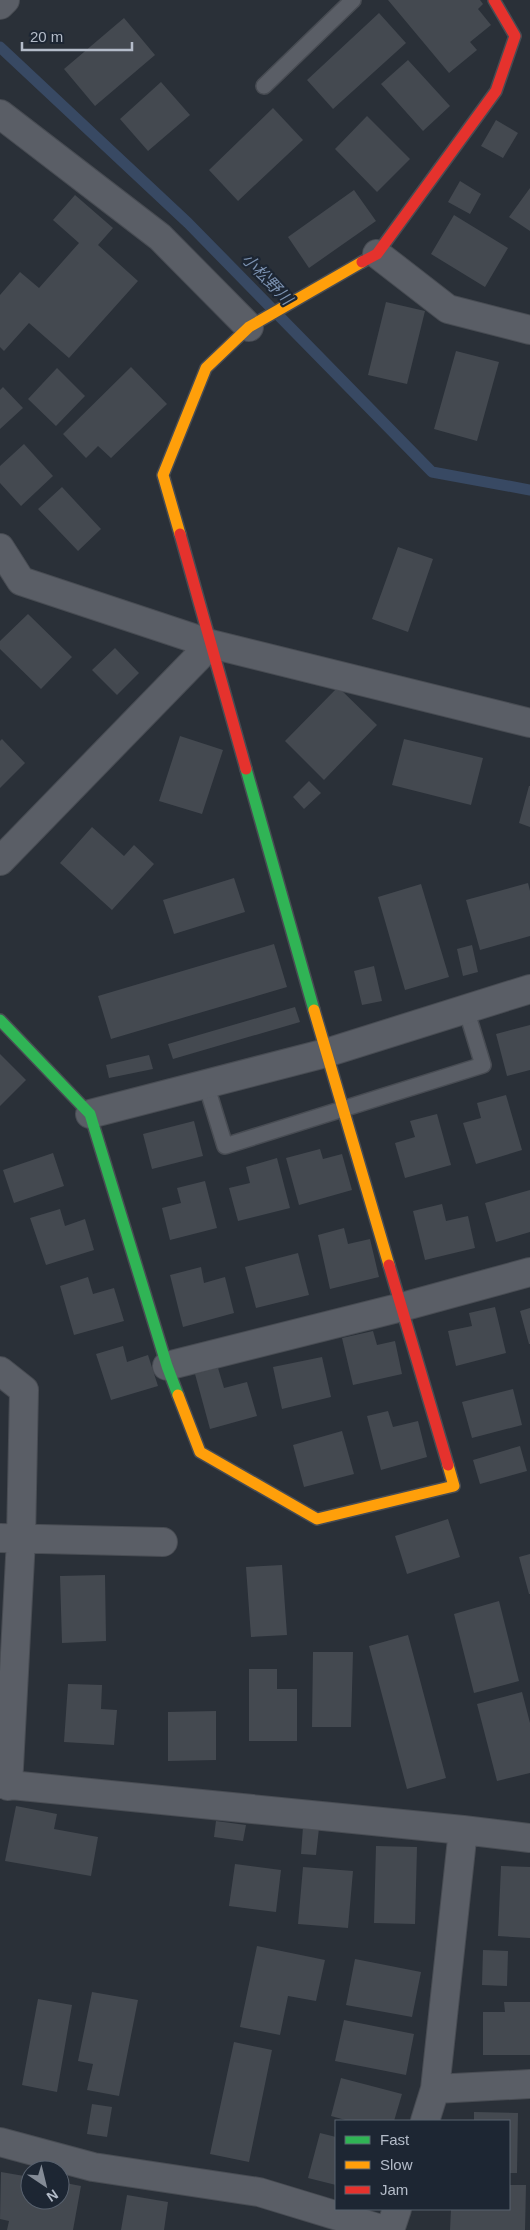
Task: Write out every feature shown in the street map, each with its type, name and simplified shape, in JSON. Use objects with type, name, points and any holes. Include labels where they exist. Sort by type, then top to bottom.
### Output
[{"type":"street","points":[[0,5],[5,0]]},
{"type":"street","points":[[0,1020],[90,1114],[167,1366],[200,1452],[317,1519],[454,1486],[342,1109],[163,475],[206,368],[256,323],[377,254],[496,91],[515,36],[494,0]]},
{"type":"street","points":[[0,114],[160,237],[256,323]]},
{"type":"street","points":[[377,254],[448,309],[530,330]]},
{"type":"street","points":[[0,548],[21,581],[211,644],[530,723]]},
{"type":"street","points":[[0,861],[211,644]]},
{"type":"street","points":[[90,1114],[326,1053],[530,989]]},
{"type":"street","points":[[167,1366],[402,1307],[530,1272]]},
{"type":"street","points":[[0,1371],[24,1390],[10,1538],[4,1785],[530,1838]]},
{"type":"street","points":[[10,1538],[163,1542]]},
{"type":"street","points":[[425,2120],[435,2089],[463,1830]]},
{"type":"street","points":[[435,2089],[530,2084]]},
{"type":"street","points":[[0,2142],[93,2167],[259,2192],[384,2230]]},
{"type":"street","points":[[390,2230],[397,2210]]},
{"type":"lane","points":[[264,86],[353,0]]},
{"type":"lane","points":[[206,1084],[225,1146],[483,1065],[466,1009]]},
{"type":"building","points":[[388,0],[480,0],[483,4],[478,9],[491,25],[470,42],[477,50],[449,73]]},
{"type":"building","points":[[379,13],[406,43],[333,109],[307,80]]},
{"type":"building","points":[[124,18],[155,55],[95,106],[64,69]]},
{"type":"building","points":[[408,60],[450,106],[423,131],[381,84]]},
{"type":"building","points":[[161,82],[190,115],[148,151],[120,119]]},
{"type":"building","points":[[273,108],[303,140],[238,201],[209,170]]},
{"type":"building","points":[[367,116],[410,159],[377,192],[335,149]]},
{"type":"building","points":[[496,120],[518,133],[503,158],[481,146]]},
{"type":"building","points":[[460,181],[481,194],[470,214],[448,202]]},
{"type":"building","points":[[530,188],[530,231],[509,217]]},
{"type":"building","points":[[354,190],[376,221],[309,268],[288,237]]},
{"type":"building","points":[[75,195],[113,228],[98,245],[138,281],[69,358],[29,323],[4,351],[0,347],[0,295],[20,272],[39,288],[79,243],[53,220]]},
{"type":"building","points":[[454,215],[508,248],[485,287],[431,254]]},
{"type":"building","points":[[386,302],[425,311],[407,384],[368,375]]},
{"type":"building","points":[[456,351],[499,362],[477,441],[434,429]]},
{"type":"building","points":[[131,367],[167,404],[111,458],[98,446],[86,458],[63,434]]},
{"type":"building","points":[[57,368],[85,396],[56,426],[28,399]]},
{"type":"building","points":[[3,387],[23,408],[0,429],[0,390]]},
{"type":"building","points":[[24,444],[53,476],[21,506],[0,483],[0,466]]},
{"type":"building","points":[[62,487],[101,529],[78,551],[38,509]]},
{"type":"building","points":[[398,547],[433,559],[408,632],[372,619]]},
{"type":"building","points":[[28,614],[72,657],[41,689],[0,649],[0,641]]},
{"type":"building","points":[[115,648],[139,673],[117,695],[92,670]]},
{"type":"building","points":[[338,687],[377,725],[324,780],[285,741]]},
{"type":"building","points":[[180,736],[223,750],[202,814],[159,801]]},
{"type":"building","points":[[2,739],[25,763],[0,788],[0,741]]},
{"type":"building","points":[[404,739],[483,758],[471,805],[392,785]]},
{"type":"building","points":[[309,781],[321,793],[304,809],[293,797]]},
{"type":"building","points":[[530,786],[530,827],[519,823]]},
{"type":"building","points":[[92,827],[124,856],[134,845],[154,864],[112,910],[60,863]]},
{"type":"building","points":[[234,878],[245,912],[174,934],[163,900]]},
{"type":"building","points":[[528,883],[530,891],[530,936],[480,950],[466,900]]},
{"type":"building","points":[[421,884],[449,977],[405,990],[378,897]]},
{"type":"building","points":[[274,944],[287,987],[111,1039],[98,996]]},
{"type":"building","points":[[472,945],[478,972],[463,976],[457,949]]},
{"type":"building","points":[[374,966],[382,1001],[362,1005],[354,971]]},
{"type":"building","points":[[295,1007],[300,1022],[173,1059],[168,1044]]},
{"type":"building","points":[[530,1025],[530,1070],[507,1076],[496,1034]]},
{"type":"building","points":[[0,1054],[26,1080],[0,1106]]},
{"type":"building","points":[[149,1055],[153,1069],[109,1078],[106,1065]]},
{"type":"building","points":[[506,1095],[522,1150],[476,1164],[463,1123],[481,1118],[477,1103]]},
{"type":"building","points":[[437,1114],[451,1165],[405,1178],[395,1143],[415,1137],[410,1121]]},
{"type":"building","points":[[194,1121],[203,1156],[152,1169],[143,1134]]},
{"type":"building","points":[[320,1149],[323,1159],[342,1154],[352,1190],[299,1205],[286,1158]]},
{"type":"building","points":[[53,1153],[64,1186],[14,1203],[3,1170]]},
{"type":"building","points":[[277,1158],[290,1208],[238,1221],[229,1188],[250,1183],[246,1167]]},
{"type":"building","points":[[205,1181],[217,1228],[170,1240],[162,1208],[181,1203],[177,1188]]},
{"type":"building","points":[[530,1190],[530,1232],[496,1242],[485,1203]]},
{"type":"building","points":[[442,1204],[446,1221],[468,1216],[475,1248],[425,1260],[413,1211]]},
{"type":"building","points":[[60,1209],[65,1226],[85,1219],[94,1250],[46,1265],[30,1218]]},
{"type":"building","points":[[344,1228],[348,1244],[370,1239],[379,1277],[330,1289],[318,1235]]},
{"type":"building","points":[[298,1253],[309,1295],[256,1308],[245,1267]]},
{"type":"building","points":[[201,1267],[204,1283],[225,1277],[234,1313],[183,1327],[170,1275]]},
{"type":"building","points":[[88,1277],[93,1294],[114,1288],[124,1321],[74,1335],[60,1286]]},
{"type":"building","points":[[495,1307],[506,1353],[456,1366],[448,1331],[472,1326],[469,1313]]},
{"type":"building","points":[[530,1308],[530,1344],[529,1344],[520,1311]]},
{"type":"building","points":[[373,1331],[377,1345],[395,1341],[402,1374],[353,1385],[342,1338]]},
{"type":"building","points":[[123,1346],[127,1362],[148,1355],[158,1386],[111,1400],[96,1354]]},
{"type":"building","points":[[322,1357],[331,1397],[282,1409],[273,1367]]},
{"type":"building","points":[[218,1368],[224,1388],[247,1382],[257,1416],[210,1429],[195,1374]]},
{"type":"building","points":[[513,1389],[522,1425],[472,1438],[462,1402]]},
{"type":"building","points":[[388,1411],[393,1427],[418,1421],[427,1457],[381,1470],[367,1416]]},
{"type":"building","points":[[342,1431],[354,1474],[304,1487],[293,1445]]},
{"type":"building","points":[[520,1446],[527,1471],[480,1484],[473,1460]]},
{"type":"building","points":[[448,1519],[460,1557],[407,1574],[395,1536]]},
{"type":"building","points":[[530,1554],[530,1594],[529,1594],[519,1557]]},
{"type":"building","points":[[282,1565],[287,1635],[251,1637],[246,1567]]},
{"type":"building","points":[[105,1575],[106,1641],[62,1643],[60,1576]]},
{"type":"building","points":[[499,1601],[519,1681],[474,1693],[454,1614]]},
{"type":"building","points":[[408,1635],[446,1778],[407,1789],[369,1646]]},
{"type":"building","points":[[313,1652],[353,1652],[351,1727],[312,1727]]},
{"type":"building","points":[[249,1669],[277,1669],[277,1689],[297,1689],[297,1741],[249,1741]]},
{"type":"building","points":[[68,1684],[102,1685],[101,1709],[117,1710],[114,1745],[64,1742]]},
{"type":"building","points":[[522,1692],[530,1723],[530,1773],[497,1781],[477,1704]]},
{"type":"building","points":[[216,1711],[216,1760],[168,1761],[168,1712]]},
{"type":"building","points":[[16,1806],[57,1814],[54,1829],[98,1837],[91,1876],[5,1861]]},
{"type":"building","points":[[216,1821],[246,1825],[243,1841],[214,1837]]},
{"type":"building","points":[[303,1827],[319,1828],[316,1855],[301,1854]]},
{"type":"building","points":[[376,1846],[417,1847],[415,1924],[374,1923]]},
{"type":"building","points":[[235,1864],[281,1870],[276,1912],[229,1906]]},
{"type":"building","points":[[501,1866],[530,1867],[530,1938],[498,1936]]},
{"type":"building","points":[[303,1867],[353,1871],[348,1928],[298,1924]]},
{"type":"building","points":[[257,1946],[325,1960],[316,2001],[288,1996],[280,2035],[240,2027]]},
{"type":"building","points":[[483,1950],[508,1951],[507,1986],[482,1985]]},
{"type":"building","points":[[355,1959],[421,1972],[412,2017],[346,2005]]},
{"type":"building","points":[[92,1992],[138,2000],[119,2096],[87,2090],[93,2064],[78,2061]]},
{"type":"building","points":[[38,1999],[72,2005],[57,2092],[22,2085]]},
{"type":"building","points":[[504,2002],[530,2002],[530,2055],[483,2055],[483,2012],[505,2012]]},
{"type":"building","points":[[344,2020],[414,2034],[406,2075],[335,2061]]},
{"type":"building","points":[[234,2042],[272,2050],[249,2162],[210,2154]]},
{"type":"building","points":[[341,2078],[402,2094],[394,2120],[345,2120],[331,2116]]},
{"type":"building","points":[[92,2104],[112,2107],[107,2137],[87,2134]]},
{"type":"building","points":[[474,2112],[518,2113],[517,2173],[510,2173],[510,2120],[474,2120]]},
{"type":"building","points":[[320,2133],[335,2137],[335,2185],[308,2178]]},
{"type":"building","points":[[1,2172],[20,2175],[20,2210],[70,2210],[70,2184],[81,2186],[73,2230],[7,2230],[9,2221],[0,2219]]},
{"type":"building","points":[[510,2185],[526,2185],[525,2230],[450,2230],[451,2210],[510,2210]]},
{"type":"building","points":[[127,2195],[168,2202],[164,2230],[121,2230]]},
{"type":"waterway","name":"小松野川","points":[[0,47],[188,223],[432,472],[530,490]]},
{"type":"traffic: fast","points":[[246,769],[314,1010]]},
{"type":"traffic: fast","points":[[0,1020],[90,1114],[167,1366],[178,1395]]},
{"type":"traffic: slow","points":[[180,534],[163,475],[206,368],[249,327],[362,262]]},
{"type":"traffic: slow","points":[[314,1010],[389,1265]]},
{"type":"traffic: slow","points":[[178,1395],[200,1452],[317,1519],[454,1486],[448,1465]]},
{"type":"traffic: jam","points":[[362,262],[377,254],[496,91],[515,36],[494,0]]},
{"type":"traffic: jam","points":[[180,534],[246,769]]},
{"type":"traffic: jam","points":[[389,1265],[448,1465]]}]
